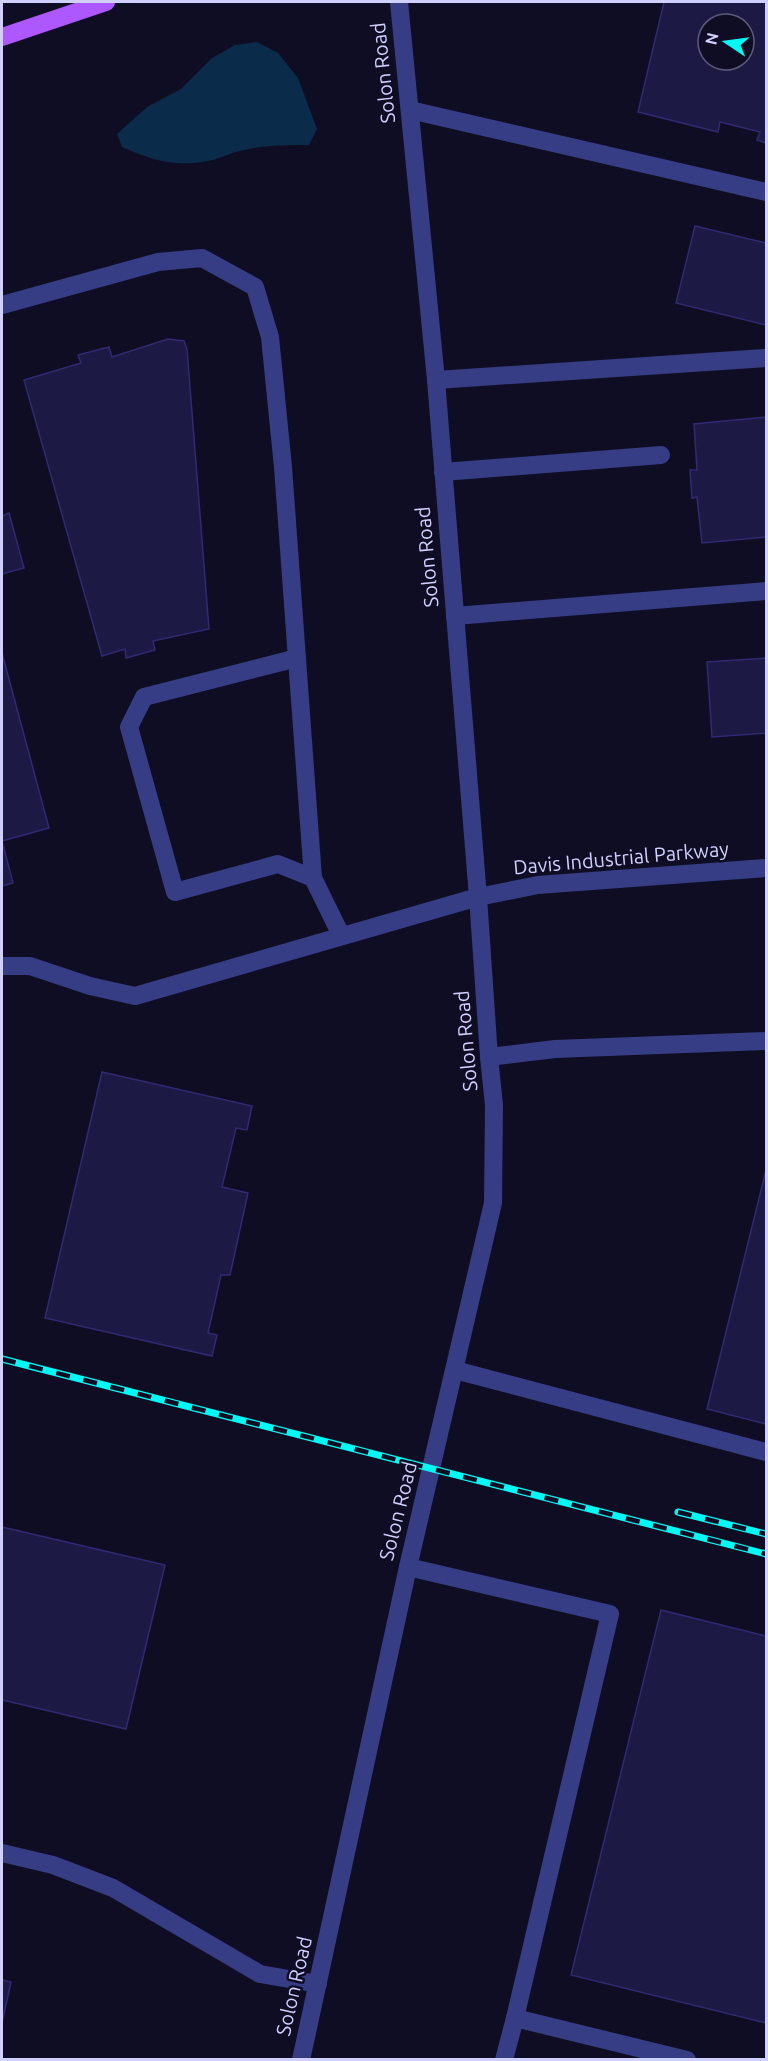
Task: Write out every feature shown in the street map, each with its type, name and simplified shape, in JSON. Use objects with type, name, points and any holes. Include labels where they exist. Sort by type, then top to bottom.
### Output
[{"type":"main road","points":[[2,37],[65,8],[106,2]]},
{"type":"street","name":"Solon Road","points":[[302,2059],[408,1567],[493,1203],[494,1105],[478,897],[436,380],[399,2]]},
{"type":"street","points":[[410,110],[766,192]]},
{"type":"street","points":[[2,305],[158,262],[202,258],[255,287],[270,337],[283,467],[313,878],[341,935]]},
{"type":"street","points":[[436,380],[766,358]]},
{"type":"street","points":[[443,472],[661,455]]},
{"type":"street","points":[[455,616],[766,591]]},
{"type":"street","points":[[297,658],[144,697],[129,727],[175,892],[278,864],[313,878]]},
{"type":"street","name":"Davis Industrial Parkway","points":[[2,966],[30,966],[90,986],[135,996],[478,897],[538,885],[766,868]]},
{"type":"street","points":[[489,1057],[555,1049],[766,1041]]},
{"type":"street","points":[[455,1370],[766,1452]]},
{"type":"street","points":[[408,1567],[610,1614],[504,2060]]},
{"type":"street","points":[[2,1853],[52,1865],[113,1888],[260,1974],[318,1984]]},
{"type":"street","points":[[515,2018],[687,2060]]},
{"type":"water","points":[[257,42],[278,53],[298,78],[317,129],[309,145],[260,147],[213,160],[188,163],[166,162],[122,147],[117,134],[147,107],[181,89],[212,58],[235,45]]},
{"type":"building","points":[[664,2],[766,2],[766,143],[757,140],[760,132],[720,122],[718,132],[638,112]]},
{"type":"building","points":[[695,226],[766,243],[766,325],[676,303]]},
{"type":"building","points":[[168,339],[184,341],[187,349],[209,629],[153,641],[155,650],[126,658],[125,649],[102,656],[24,380],[81,363],[78,355],[109,347],[112,357]]},
{"type":"building","points":[[766,417],[766,537],[702,543],[697,497],[692,498],[690,470],[697,470],[694,424]]},
{"type":"building","points":[[9,513],[24,568],[2,574],[2,516]]},
{"type":"building","points":[[2,653],[49,828],[2,841]]},
{"type":"building","points":[[766,658],[766,733],[712,737],[707,662]]},
{"type":"building","points":[[2,841],[13,883],[2,886]]},
{"type":"building","points":[[102,1072],[252,1106],[247,1130],[236,1128],[222,1187],[248,1193],[230,1275],[221,1275],[208,1333],[217,1335],[212,1356],[45,1318]]},
{"type":"building","points":[[766,1170],[766,1424],[707,1409]]},
{"type":"building","points":[[2,1527],[165,1565],[126,1729],[2,1700]]},
{"type":"building","points":[[661,1610],[766,1636],[766,2023],[571,1975]]},
{"type":"building","points":[[2,1980],[11,1982],[2,2023]]},
{"type":"railway","points":[[2,1359],[766,1554]]},
{"type":"railway","points":[[678,1512],[766,1534]]}]
